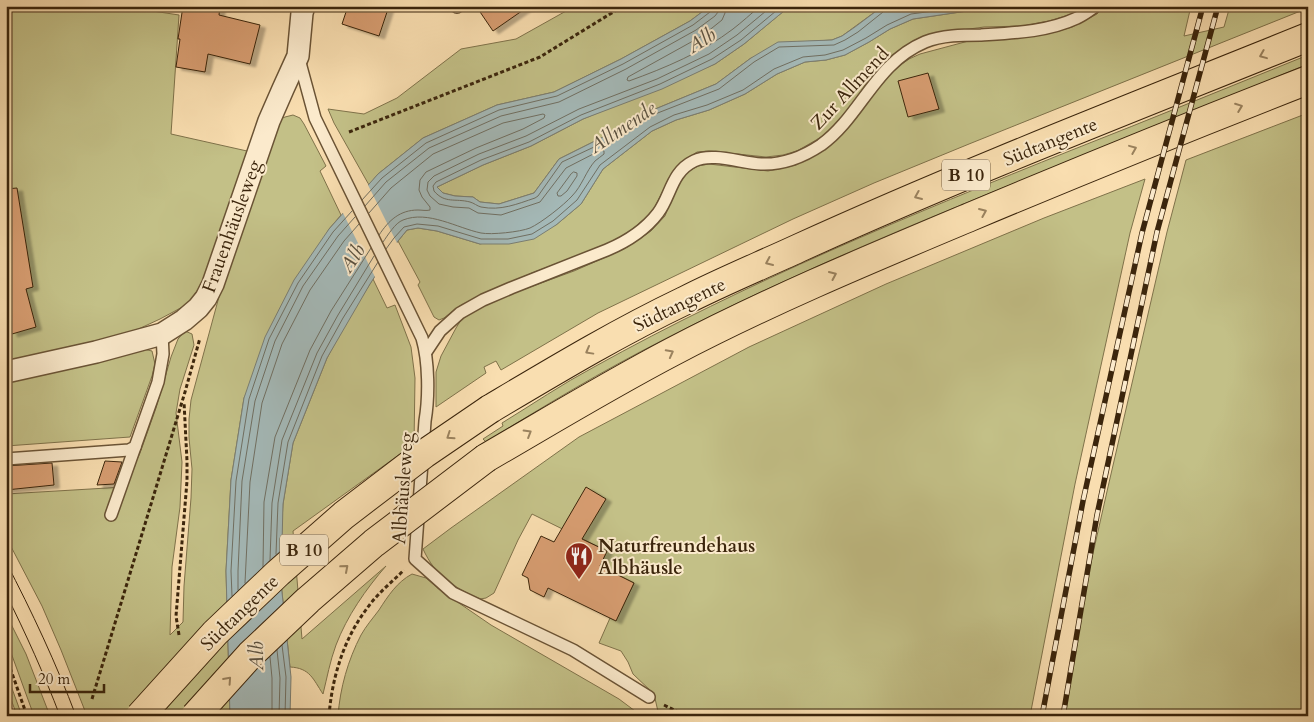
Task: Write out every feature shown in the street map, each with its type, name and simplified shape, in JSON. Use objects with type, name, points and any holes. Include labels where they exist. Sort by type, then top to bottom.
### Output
[{"type":"highway","name":"Südtangente","points":[[140,716],[215,633],[285,566],[344,515],[424,454],[490,409],[556,370],[631,327],[685,300],[863,219],[1000,161],[1308,37]]},
{"type":"highway","name":"Südtangente","points":[[195,716],[250,656],[308,600],[374,543],[486,458],[608,386],[673,351],[773,302],[845,270],[1193,124],[1308,80]]},
{"type":"street","name":"Frauenhäusleweg","points":[[6,372],[96,352],[162,334],[184,320],[198,308],[213,284],[269,121],[298,56],[304,6]]},
{"type":"lane","name":"Zur Allmend","points":[[426,352],[440,331],[460,313],[483,300],[621,244],[634,235],[659,212],[672,182],[684,168],[694,161],[717,158],[760,164],[780,163],[802,156],[838,130],[873,84],[894,61],[924,42],[960,36],[1031,31],[1078,18],[1096,6]]},
{"type":"lane","name":"Albhäusleweg","points":[[298,56],[315,118],[392,274],[422,338],[426,352],[427,407],[415,560],[453,593],[573,650],[648,697]]},
{"type":"lane","points":[[111,514],[158,382],[163,354],[162,334]]},
{"type":"lane","points":[[6,459],[129,450],[135,447]]},
{"type":"path","points":[[350,132],[540,57],[623,6]]},
{"type":"path","points":[[92,699],[185,392],[183,405],[187,460],[186,512],[176,616],[180,643]]},
{"type":"path","points":[[329,716],[336,675],[343,650],[353,630],[369,605],[415,560]]},
{"type":"path","points":[[6,656],[27,716]]},
{"type":"path","points":[[648,697],[686,716]]},
{"type":"shaded area","points":[[6,6],[133,6],[133,8],[179,15],[171,134],[247,151],[242,173],[201,285],[188,304],[132,332],[6,364]]},
{"type":"shaded area","points":[[575,6],[710,6],[690,21],[621,59],[554,92],[497,105],[423,138],[378,174],[369,185],[328,109],[364,114],[397,98],[461,49],[516,39]]},
{"type":"shaded area","points":[[790,6],[883,6],[842,36],[832,40],[799,42],[751,58],[716,84],[648,112],[559,159],[534,193],[499,204],[480,202],[473,197],[443,193],[437,187],[483,165],[531,146],[583,119],[715,64],[744,44]]},
{"type":"shaded area","points":[[1001,6],[1085,6],[1075,13],[1023,26],[984,27],[940,33],[901,51],[881,66],[868,80],[857,98],[823,136],[797,151],[783,155],[766,157],[709,151],[697,152],[683,162],[669,179],[652,212],[628,233],[613,242],[532,273],[480,296],[461,305],[439,320],[434,317],[418,285],[420,282],[398,241],[407,230],[418,228],[437,231],[480,244],[556,225],[581,204],[603,169],[652,131],[676,120],[709,110],[745,94],[777,74],[805,62],[826,60],[845,55],[890,29],[913,19]]},
{"type":"shaded area","points":[[1105,6],[1191,6],[1184,36],[1224,27],[1230,6],[1308,6],[1308,8],[969,144],[793,219],[598,313],[501,370],[496,361],[484,367],[486,373],[436,407],[436,372],[441,356],[461,320],[480,307],[574,271],[624,249],[651,231],[665,216],[674,192],[682,178],[689,171],[698,166],[709,164],[768,171],[796,165],[819,152],[846,129],[892,71],[909,59],[920,54],[976,39],[1055,32],[1072,27],[1097,14]]},
{"type":"shaded area","points":[[1308,55],[1308,64],[863,246],[729,307],[640,352],[573,389],[486,442],[483,439],[503,426],[502,423],[582,374],[710,306],[770,278],[950,199]]},
{"type":"shaded area","points":[[1308,113],[1308,716],[1063,716],[1087,580],[1167,232],[1186,160]]},
{"type":"shaded area","points":[[293,115],[300,118],[304,124],[326,166],[320,171],[341,215],[329,229],[244,398],[231,480],[226,571],[230,716],[87,716],[42,606],[6,537],[6,494],[124,487],[140,453],[178,339],[185,331],[192,334],[194,345],[180,389],[176,413],[182,462],[180,507],[172,567],[170,635],[183,622],[191,498],[192,469],[189,419],[191,400],[220,293],[278,120]]},
{"type":"shaded area","points":[[1145,179],[1130,233],[1075,484],[1030,716],[659,716],[654,694],[633,674],[621,651],[599,643],[610,618],[616,620],[634,583],[600,566],[607,551],[532,514],[494,593],[480,599],[446,580],[428,559],[423,549],[579,437],[749,347],[886,284],[1044,218]]},
{"type":"shaded area","points":[[373,279],[387,308],[395,305],[411,347],[415,378],[414,444],[293,531],[302,639],[386,566],[364,593],[340,634],[330,663],[323,694],[307,672],[290,667],[281,583],[283,504],[293,443],[327,358]]},
{"type":"shaded area","points":[[143,349],[152,351],[155,364],[130,437],[6,446],[6,381]]},
{"type":"shaded area","points":[[412,574],[426,578],[440,590],[491,625],[619,699],[635,711],[638,716],[338,716],[345,674],[361,635],[393,590]]},
{"type":"shaded area","points":[[6,614],[26,654],[50,716],[34,716],[6,639]]},
{"type":"shaded area","points":[[6,672],[22,716],[17,716],[6,685]]},
{"type":"water","points":[[710,6],[790,6],[744,44],[715,64],[662,89],[583,119],[531,146],[483,165],[437,187],[443,193],[473,197],[480,202],[499,204],[534,193],[559,159],[648,112],[716,84],[751,58],[778,42],[832,40],[842,36],[883,6],[1001,6],[913,19],[890,29],[845,55],[826,60],[805,62],[777,74],[745,94],[709,110],[676,120],[652,131],[603,169],[581,204],[556,225],[534,239],[509,244],[480,244],[437,231],[418,228],[407,230],[370,284],[327,358],[293,443],[283,504],[281,583],[291,677],[290,716],[230,716],[226,571],[231,480],[244,398],[265,337],[294,280],[329,229],[378,174],[423,138],[497,105],[554,92],[621,59],[690,21]]},
{"type":"pier","points":[[367,183],[398,245],[376,279],[342,211]]},
{"type":"building","points":[[183,6],[220,6],[219,15],[260,25],[250,64],[208,54],[205,72],[176,67]]},
{"type":"building","points":[[348,6],[389,6],[379,36],[342,24]]},
{"type":"building","points":[[476,6],[529,6],[493,31]]},
{"type":"building","points":[[928,73],[939,109],[908,117],[898,81]]},
{"type":"building","points":[[17,188],[33,287],[26,289],[36,327],[12,334],[6,313],[6,189]]},
{"type":"building","points":[[105,461],[122,462],[114,484],[97,485]]},
{"type":"building","points":[[52,463],[54,485],[6,490],[6,466]]},
{"type":"building","name":"Naturfreundehaus Albhäusle","points":[[586,487],[606,499],[582,539],[607,551],[600,566],[634,583],[616,621],[548,588],[544,597],[530,590],[528,578],[522,575],[541,536],[554,542]]},
{"type":"tram line","points":[[6,562],[43,638],[76,716]]},
{"type":"tram line","points":[[6,594],[21,624],[60,716]]},
{"type":"railway","points":[[1042,716],[1083,501],[1142,233],[1203,6]]},
{"type":"railway","points":[[1063,716],[1097,515],[1157,232],[1218,6]]},
{"type":"place","name":"Naturfreundehaus Albhäusle","points":[[579,580]]},
{"type":"water label","name":"Alb","points":[[701,40]]},
{"type":"water label","name":"Allmende","points":[[622,127]]},
{"type":"water label","name":"Alb","points":[[352,258]]},
{"type":"water label","name":"Alb","points":[[256,656]]}]
